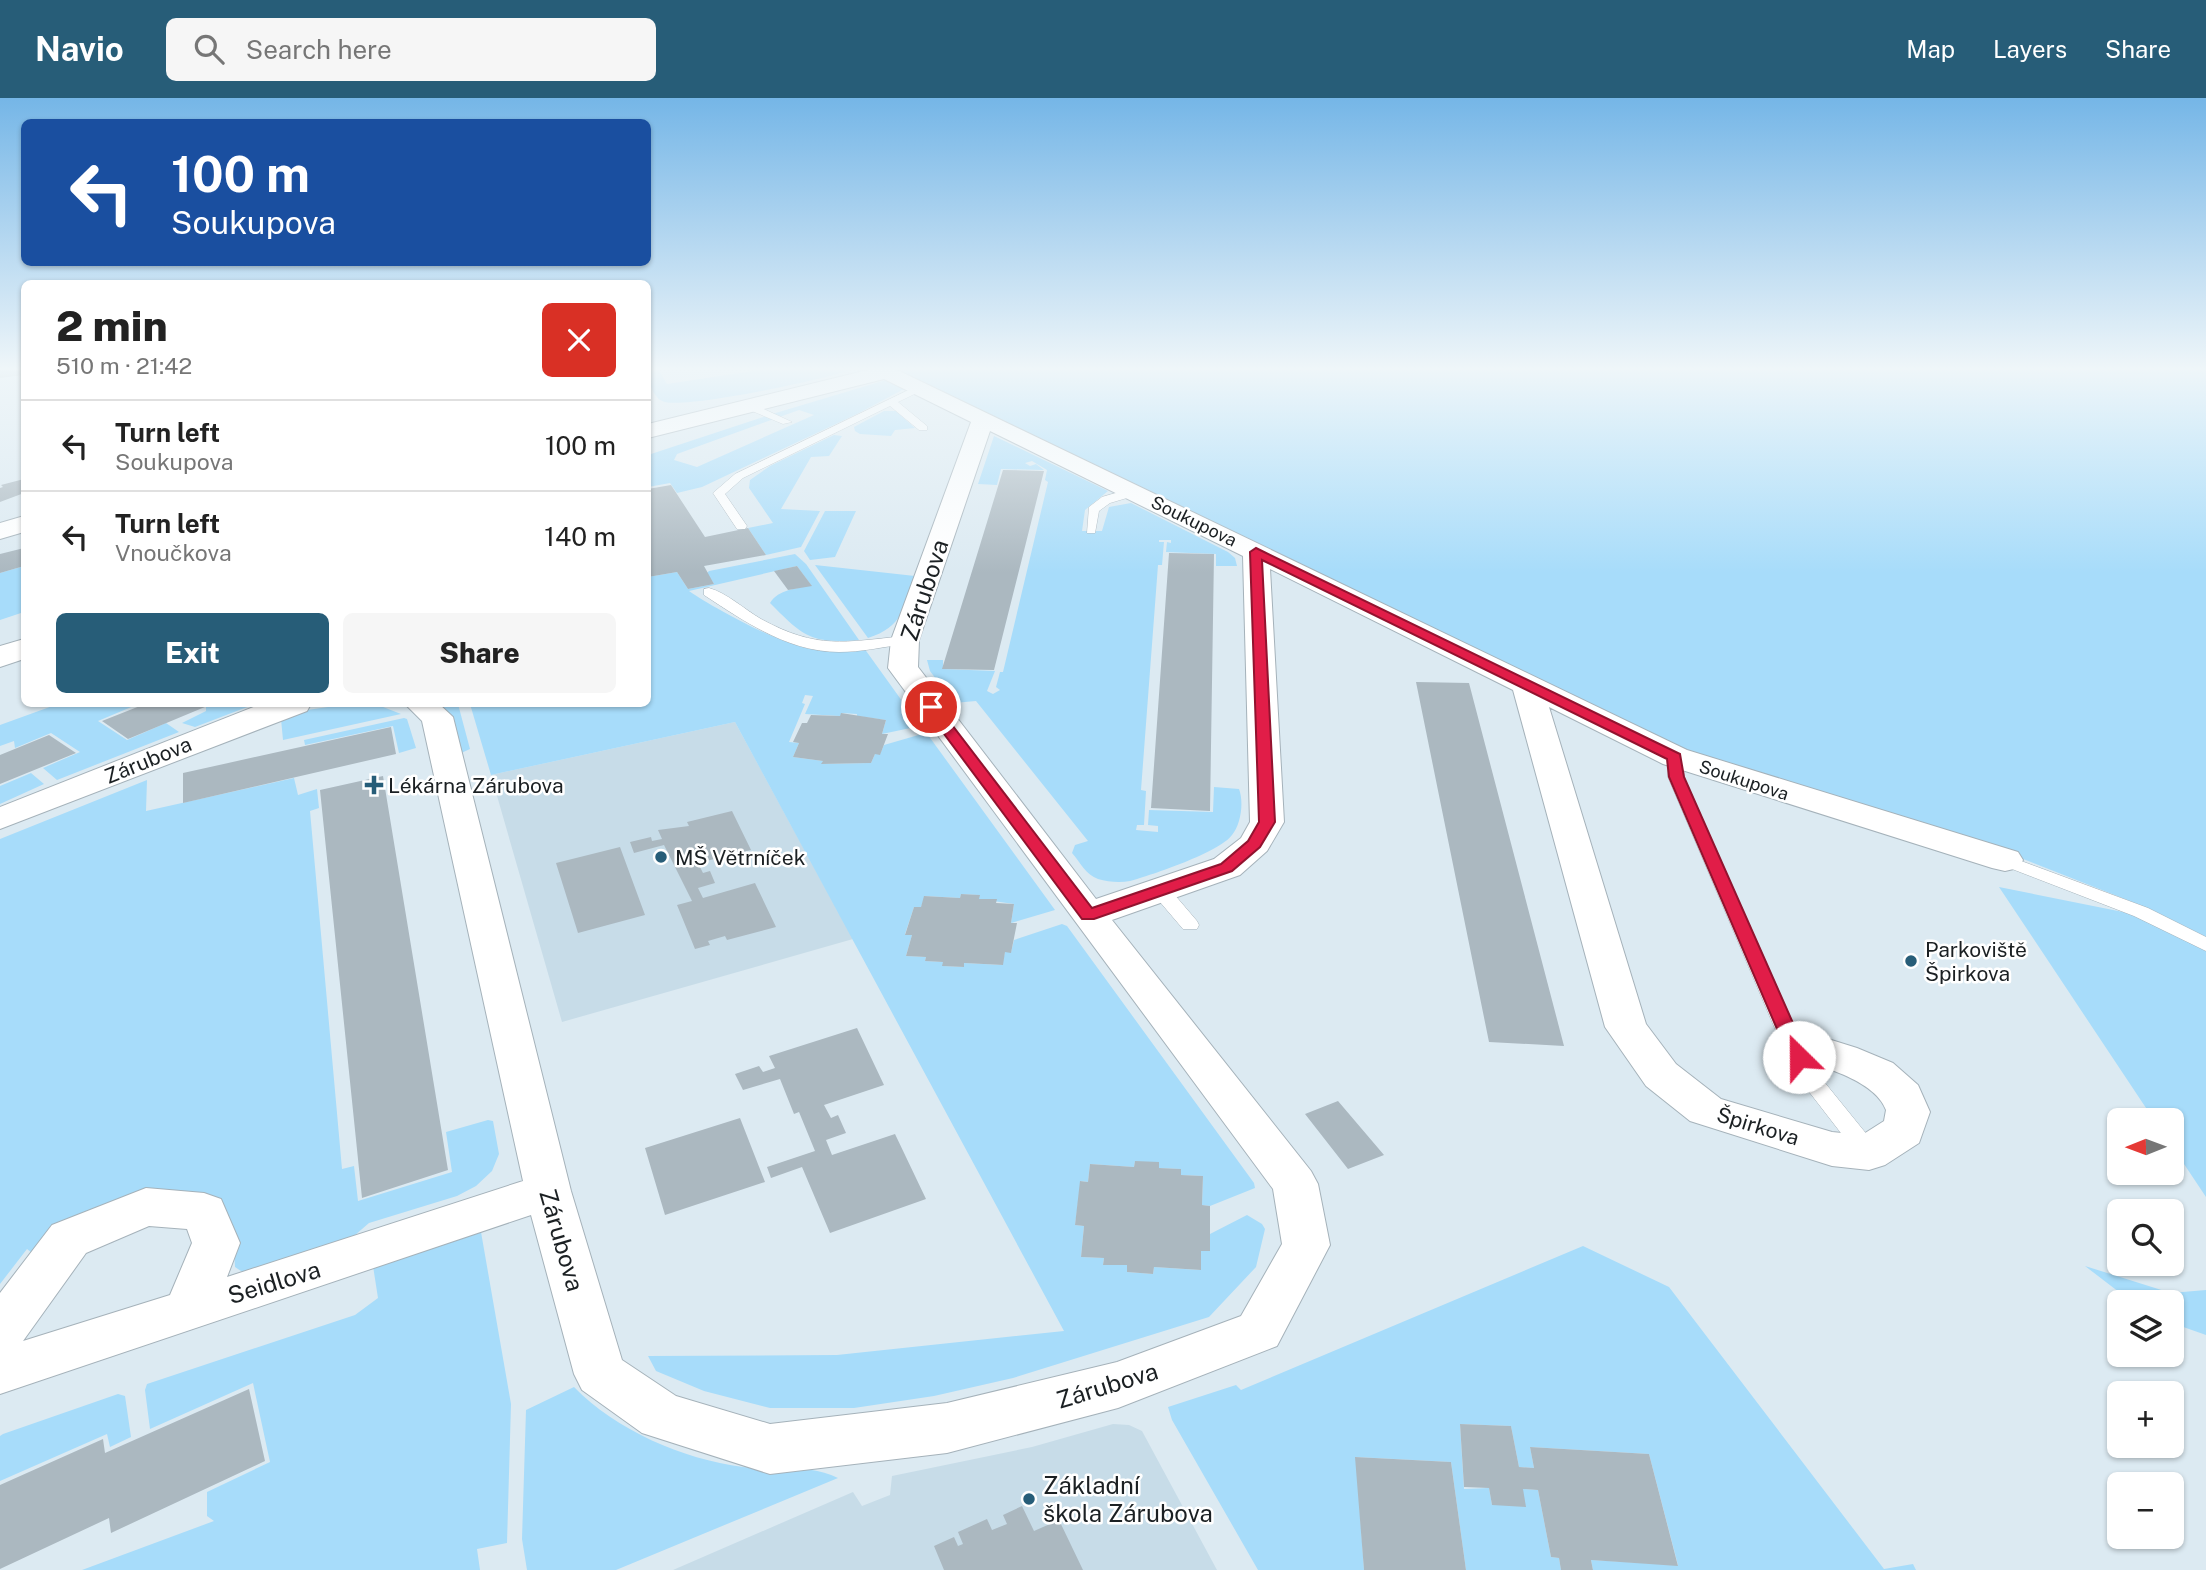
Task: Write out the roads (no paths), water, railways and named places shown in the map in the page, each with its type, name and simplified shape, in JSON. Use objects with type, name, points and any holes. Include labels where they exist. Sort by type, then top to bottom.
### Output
[{"type":"street","name":"Zárubova","points":[[424,707],[437,717],[548,1191],[600,1374],[661,1416],[770,1449],[960,1425],[1118,1385],[1259,1331],[1306,1245],[1295,1184],[1088,915],[903,668],[905,640],[977,436]]},
{"type":"street","name":"Soukupova","points":[[1019,436],[1675,757],[1844,818],[2005,860]]},
{"type":"street","points":[[0,531],[21,525]]},
{"type":"street","points":[[1088,915],[1227,867],[1255,844],[1267,822],[1256,552]]},
{"type":"street","points":[[0,642],[21,635]]},
{"type":"street","points":[[0,657],[21,650]]},
{"type":"street","name":"Špirkova","points":[[1527,684],[1626,1027],[1661,1075],[1706,1110],[1851,1151]]},
{"type":"street","name":"Zárubova","points":[[0,819],[284,707]]},
{"type":"street","points":[[1793,1043],[1860,1066],[1898,1086],[1909,1111],[1903,1131],[1851,1151]]},
{"type":"street","name":"Seidlova","points":[[0,1371],[355,1257],[548,1191]]},
{"type":"street","points":[[0,1332],[69,1239],[146,1207],[204,1212],[216,1243],[190,1308]]},
{"type":"lane","points":[[741,526],[719,492],[739,476],[824,436]]},
{"type":"lane","points":[[1091,530],[1093,510],[1106,500],[1133,492]]},
{"type":"lane","points":[[709,592],[737,610],[800,642],[831,648],[905,640]]},
{"type":"lane","points":[[1675,757],[1676,777],[1804,1071],[1851,1151]]},
{"type":"lane","points":[[2005,860],[2141,912],[2206,944]]},
{"type":"lane","points":[[1161,891],[1190,925]]},
{"type":"place","name":"Lékárna Zárubova","points":[[374,785]]},
{"type":"place","name":"MŠ Větrníček","points":[[661,857]]},
{"type":"place","name":"Parkoviště Špirkova","points":[[1911,961]]},
{"type":"place","name":"Základní škola Zárubova","points":[[1029,1499]]}]
